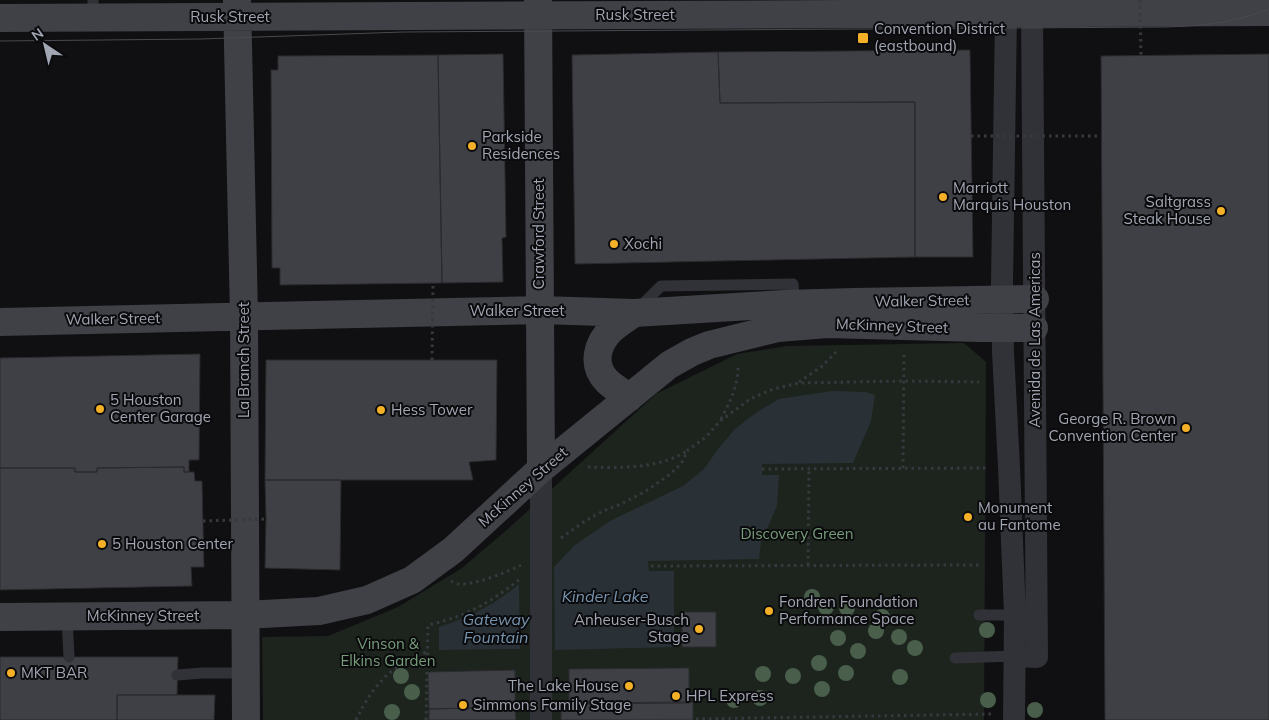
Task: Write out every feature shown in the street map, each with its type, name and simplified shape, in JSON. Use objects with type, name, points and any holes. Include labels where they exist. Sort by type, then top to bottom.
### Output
[{"type":"street","name":"Rusk Street","points":[[0,18],[93,9],[237,9],[298,13],[538,8],[1019,7],[1269,12]]},
{"type":"street","name":"Avenida de Las Americas","points":[[1015,656],[1037,657],[1035,299],[1019,7]]},
{"type":"street","name":"Avenida de Las Americas","points":[[1014,717],[1015,615],[1010,467],[1003,352],[1003,300],[1019,7]]},
{"type":"street","name":"Crawford Street","points":[[538,8],[541,469]]},
{"type":"street","name":"La Branch Street","points":[[237,9],[244,316],[246,720]]},
{"type":"street","name":"Walker Street","points":[[0,322],[540,310],[796,315],[854,302],[1035,299]]},
{"type":"street","points":[[629,398],[607,381],[597,362],[598,350],[604,338],[613,328],[634,313]]},
{"type":"street","name":"McKinney Street","points":[[0,617],[245,615],[319,611],[367,600],[412,580],[453,550],[541,469],[669,365],[709,345],[778,328],[796,315],[827,324],[1034,328]]},
{"type":"street","points":[[541,469],[541,720]]},
{"type":"lane","points":[[979,615],[1015,615]]},
{"type":"lane","points":[[68,617],[70,657]]},
{"type":"lane","points":[[955,658],[1015,656]]},
{"type":"lane","points":[[177,675],[246,673]]},
{"type":"path","points":[[1140,0],[1140,56]]},
{"type":"path","points":[[971,136],[1101,136]]},
{"type":"path","points":[[432,360],[433,284]]},
{"type":"path","points":[[799,383],[821,367],[836,352]]},
{"type":"path","points":[[903,468],[904,352]]},
{"type":"path","points":[[719,422],[733,395],[738,364]]},
{"type":"path","points":[[588,467],[612,468],[670,460],[706,437],[719,422],[750,399],[779,387],[799,383],[979,382]]},
{"type":"path","points":[[426,720],[428,625],[466,614],[487,603],[568,533],[585,521],[646,491],[670,475],[681,464],[688,450]]},
{"type":"path","points":[[762,469],[1010,467]]},
{"type":"path","points":[[808,565],[809,469]]},
{"type":"path","points":[[203,521],[266,519]]},
{"type":"path","points":[[421,573],[459,584],[488,578],[541,558]]},
{"type":"path","points":[[651,566],[979,565]]},
{"type":"path","points":[[356,720],[368,696],[385,676],[413,657],[427,652]]},
{"type":"path","points":[[631,720],[1014,717]]},
{"type":"green space","name":"Discovery Green","points":[[964,343],[986,362],[984,720],[263,720],[262,637],[328,636],[398,607],[462,568],[509,528],[656,394],[737,354],[787,346]]},
{"type":"water","name":"Kinder Lake","points":[[832,391],[866,392],[875,395],[871,421],[853,463],[762,464],[762,475],[779,475],[777,506],[761,542],[759,559],[648,561],[649,571],[674,571],[674,647],[555,650],[554,567],[575,545],[610,521],[683,486],[704,469],[735,429],[757,412],[779,399]]},
{"type":"water","name":"Gateway Fountain","points":[[519,584],[520,649],[439,650],[439,627],[481,610]]},
{"type":"building","name":"Marriott Marquis Houston","points":[[970,50],[973,257],[915,257],[915,102],[720,103],[718,52]]},
{"type":"building","points":[[718,52],[720,103],[915,102],[915,257],[575,264],[572,55]]},
{"type":"building","name":"Parkside Residences","points":[[503,54],[506,237],[502,238],[503,282],[442,283],[438,55]]},
{"type":"building","name":"George R. Brown Convention Center","points":[[1269,54],[1269,720],[1105,720],[1101,56]]},
{"type":"building","points":[[438,55],[442,283],[280,285],[280,268],[272,268],[271,70],[278,70],[278,56]]},
{"type":"building","name":"5 Houston Center Garage","points":[[200,354],[199,460],[189,460],[189,472],[184,472],[184,467],[97,468],[97,472],[75,472],[75,468],[0,468],[0,358]]},
{"type":"building","name":"Hess Tower","points":[[266,360],[497,360],[496,460],[469,462],[473,480],[265,480]]},
{"type":"building","name":"5 Houston Center","points":[[184,467],[184,472],[194,472],[195,481],[202,481],[204,567],[191,567],[192,586],[0,590],[0,468],[75,468],[75,472],[97,472],[97,468]]},
{"type":"building","points":[[265,480],[341,480],[340,570],[265,568]]},
{"type":"building","name":"Anheuser-Busch Stage","points":[[682,612],[716,612],[716,647],[682,647]]},
{"type":"building","points":[[0,657],[178,657],[177,695],[117,695],[117,720],[0,720]]},
{"type":"building","name":"The Lake House","points":[[689,668],[689,703],[569,704],[569,669]]},
{"type":"building","points":[[515,670],[515,707],[429,709],[428,672]]},
{"type":"building","points":[[117,695],[215,695],[214,720],[117,720]]},
{"type":"building","points":[[693,702],[693,720],[561,720],[561,703]]},
{"type":"building","points":[[515,707],[516,720],[429,720],[429,709]]},
{"type":"tram line","points":[[0,41],[201,39],[403,32],[1165,27],[1218,23],[1243,18],[1269,9]]},
{"type":"place","name":"Convention District (eastbound)","points":[[863,38]]},
{"type":"place","name":"Parkside Residences","points":[[472,146]]},
{"type":"place","name":"Marriott Marquis Houston","points":[[943,197]]},
{"type":"place","name":"Saltgrass Steak House","points":[[1221,211]]},
{"type":"place","name":"Xochi","points":[[614,244]]},
{"type":"place","name":"5 Houston Center Garage","points":[[100,409]]},
{"type":"place","name":"Hess Tower","points":[[381,410]]},
{"type":"place","name":"George R. Brown Convention Center","points":[[1186,428]]},
{"type":"place","name":"Monument au Fantome","points":[[968,517]]},
{"type":"place","name":"5 Houston Center","points":[[102,544]]},
{"type":"place","name":"Fondren Foundation Performance Space","points":[[769,611]]},
{"type":"place","name":"Anheuser-Busch Stage","points":[[699,629]]},
{"type":"place","name":"MKT BAR","points":[[11,673]]},
{"type":"place","name":"The Lake House","points":[[629,686]]},
{"type":"place","name":"HPL Express","points":[[676,696]]},
{"type":"place","name":"Simmons Family Stage","points":[[463,705]]},
{"type":"park label","name":"Vinson & Elkins Garden","points":[[388,652]]}]
